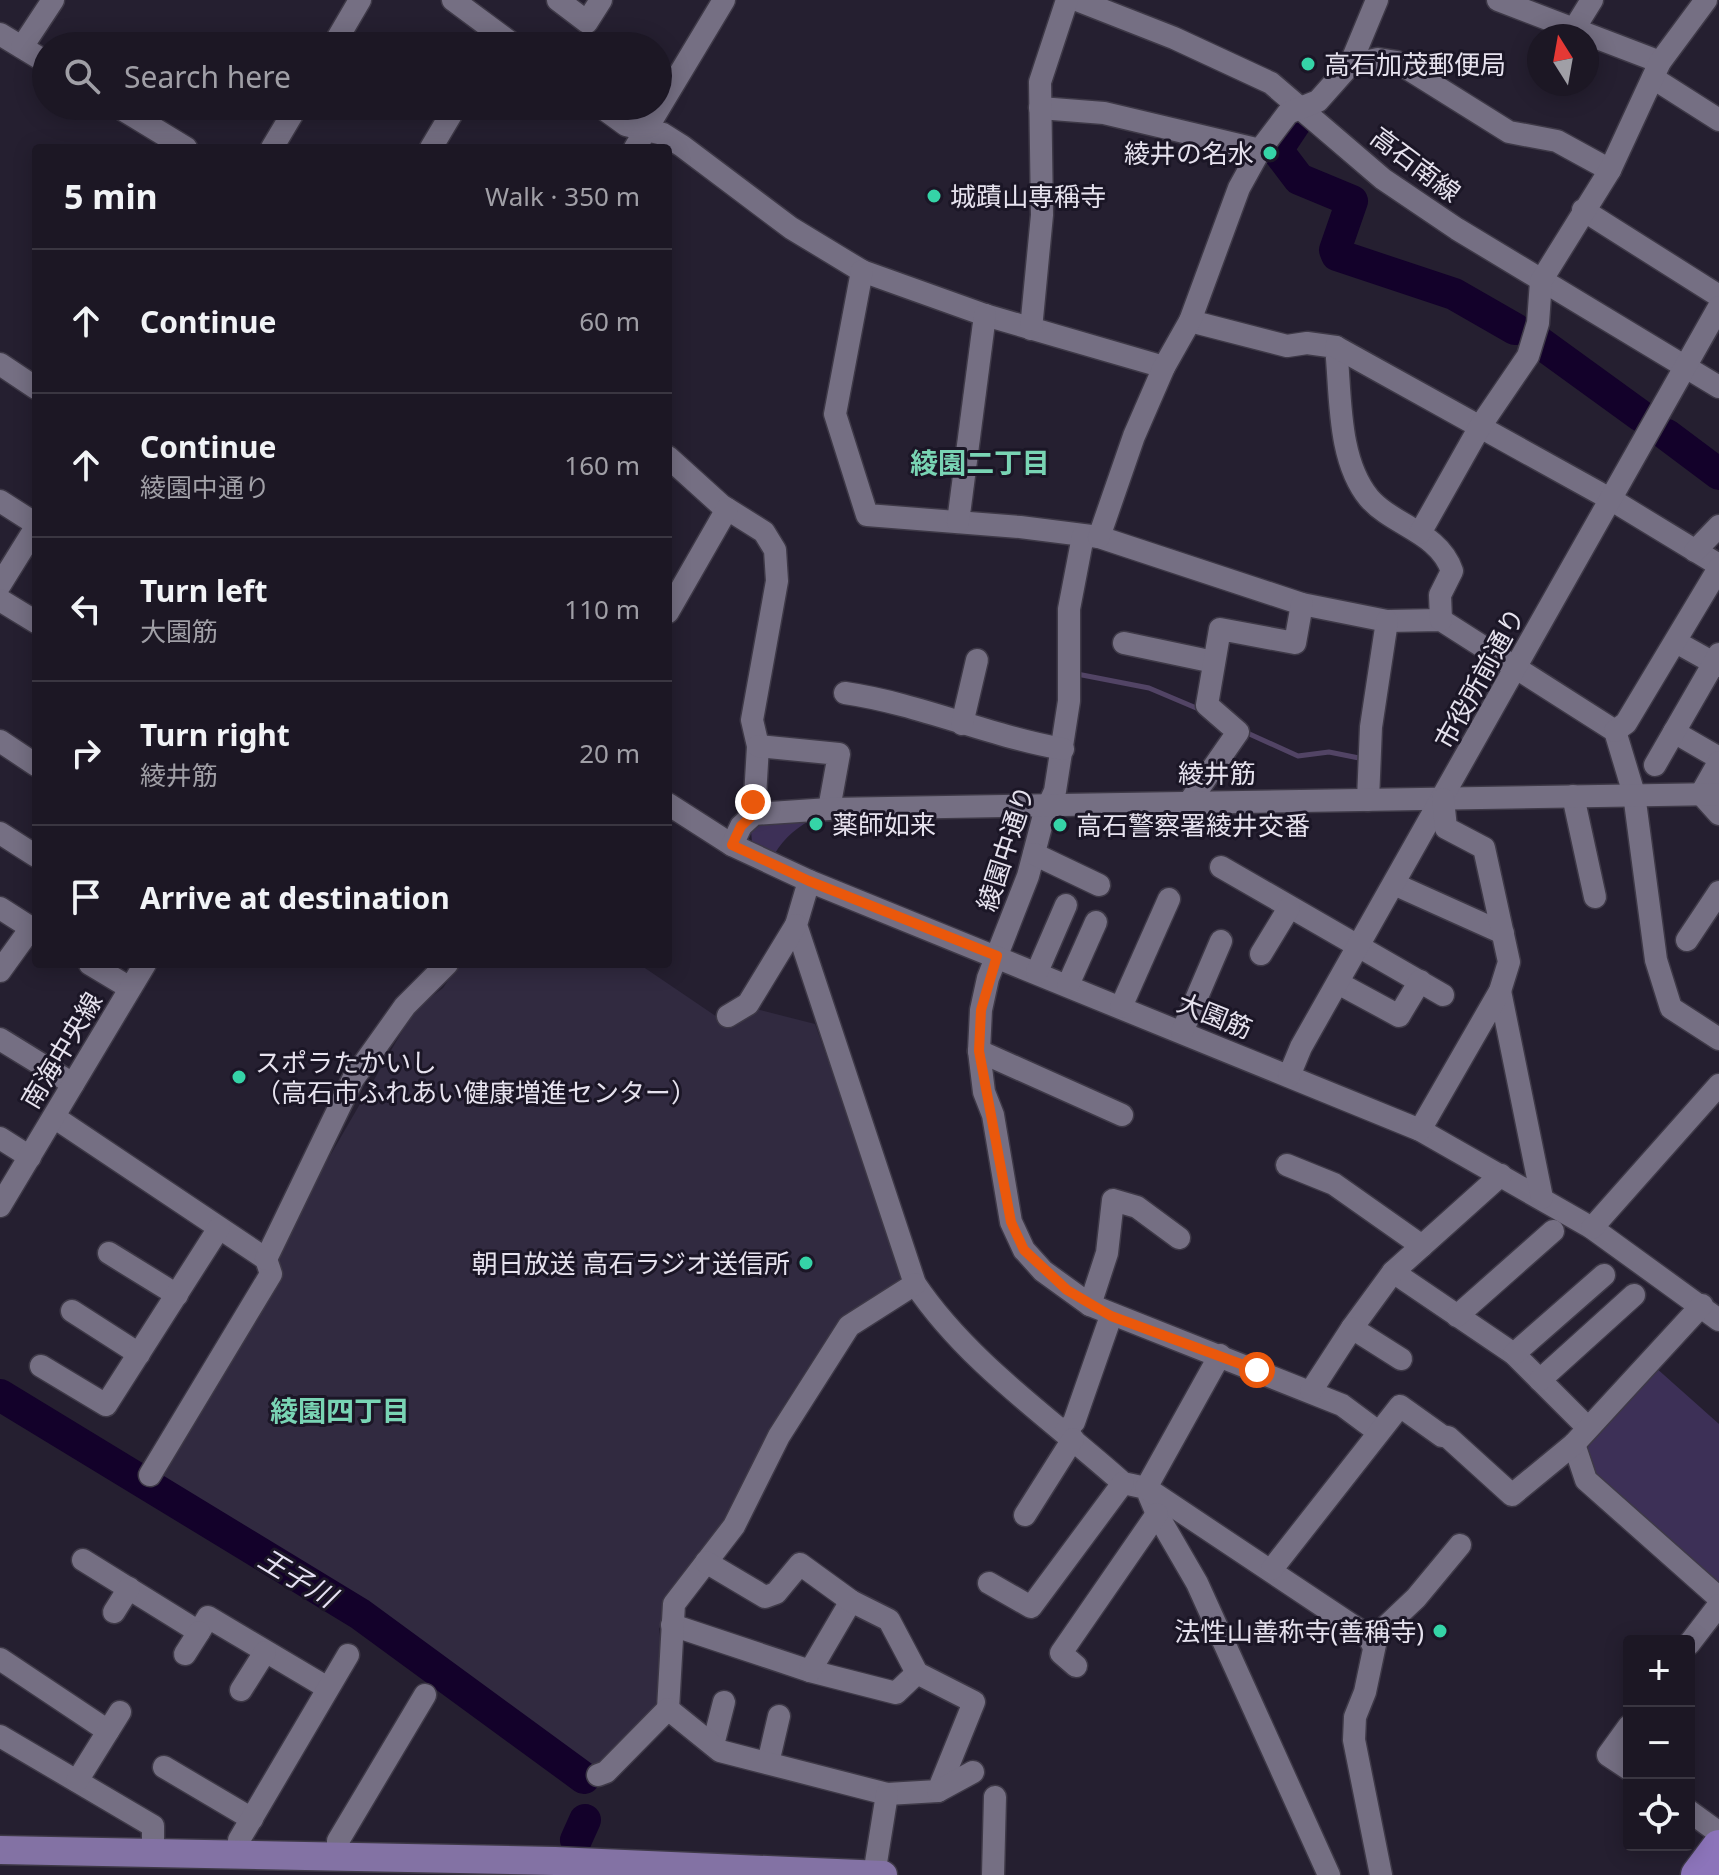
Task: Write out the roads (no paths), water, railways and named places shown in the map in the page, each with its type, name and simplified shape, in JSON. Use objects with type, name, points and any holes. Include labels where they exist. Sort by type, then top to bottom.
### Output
[{"type":"highway","points":[[1698,1875],[1719,1847]]},
{"type":"main road","points":[[0,1850],[338,1856],[552,1868],[883,1875]]},
{"type":"street","points":[[22,47],[53,0]]},
{"type":"street","points":[[341,32],[360,0]]},
{"type":"street","points":[[453,0],[490,32]]},
{"type":"street","points":[[558,0],[587,22],[601,0]]},
{"type":"street","points":[[672,87],[724,0]]},
{"type":"street","points":[[1031,329],[1042,215],[1040,82],[1067,0]]},
{"type":"street","name":"高石南線","points":[[1077,0],[1231,63],[1271,83],[1383,179],[1541,281],[1719,387]]},
{"type":"street","name":"綾園中通り","points":[[1377,0],[1350,65],[1318,101],[1288,113],[1260,150],[1239,188],[1190,321],[1164,367],[1091,537],[1069,609],[1069,701],[1063,749],[1034,854],[981,1010],[979,1051],[1011,1222],[1024,1250],[1043,1271],[1090,1305],[1111,1316],[1311,1391],[1342,1405],[1377,1431]]},
{"type":"street","points":[[1499,0],[1561,24]]},
{"type":"street","points":[[1577,24],[1592,0]]},
{"type":"street","points":[[1420,533],[1481,425],[1528,356],[1538,323],[1541,281],[1610,170],[1657,70],[1706,0]]},
{"type":"street","points":[[0,34],[32,53]]},
{"type":"street","points":[[1599,41],[1657,70],[1719,120]]},
{"type":"street","points":[[1350,65],[1378,59],[1397,62],[1509,132],[1557,141],[1610,170]]},
{"type":"street","points":[[1040,108],[1104,113],[1260,150]]},
{"type":"street","points":[[140,120],[179,144]]},
{"type":"street","points":[[274,144],[289,120]]},
{"type":"street","points":[[433,144],[448,120]]},
{"type":"street","points":[[619,120],[641,139]]},
{"type":"street","points":[[641,139],[652,120]]},
{"type":"street","points":[[641,139],[663,134],[791,228],[862,271],[985,315],[1164,367]]},
{"type":"street","points":[[1583,210],[1719,296]]},
{"type":"street","points":[[862,271],[835,414],[867,515],[1091,537],[1302,604],[1387,621],[1441,620],[1615,731],[1634,794],[1656,960],[1671,1008],[1719,1039]]},
{"type":"street","name":"市役所前通り","points":[[1289,1076],[1301,1047],[1719,307]]},
{"type":"street","points":[[958,522],[985,315]]},
{"type":"street","points":[[1190,321],[1287,346],[1307,343],[1336,347],[1481,425],[1719,566],[1626,723],[1615,731]]},
{"type":"street","points":[[1336,347],[1351,467],[1370,499],[1446,554],[1452,571],[1440,595],[1441,620]]},
{"type":"street","points":[[0,364],[32,385]]},
{"type":"street","points":[[672,461],[727,509],[764,532],[775,550],[777,581],[752,720],[758,746],[754,814],[741,826],[732,845]]},
{"type":"street","points":[[0,501],[32,523]]},
{"type":"street","points":[[672,605],[727,509]]},
{"type":"street","points":[[1695,551],[1719,526]]},
{"type":"street","points":[[0,585],[32,533]]},
{"type":"street","points":[[0,600],[32,620]]},
{"type":"street","points":[[1190,801],[1238,732],[1207,705],[1220,629],[1295,643],[1302,604]]},
{"type":"street","points":[[1368,800],[1371,727],[1387,621]]},
{"type":"street","points":[[1655,765],[1717,661],[1676,642]]},
{"type":"street","points":[[1124,643],[1214,662]]},
{"type":"street","points":[[962,724],[977,660]]},
{"type":"street","points":[[845,693],[933,707],[962,724],[1063,749]]},
{"type":"street","points":[[1674,732],[1719,760],[1710,794],[1719,814]]},
{"type":"street","points":[[0,741],[32,762]]},
{"type":"street","points":[[758,746],[839,754],[829,809]]},
{"type":"street","name":"綾井筋","points":[[754,814],[1050,803],[1710,794]]},
{"type":"street","points":[[1573,796],[1595,897]]},
{"type":"street","points":[[1420,1130],[1500,991],[1509,962],[1484,848],[1446,828],[1443,799]]},
{"type":"street","name":"大園筋","points":[[672,807],[732,845],[809,881],[1420,1130],[1592,1228],[1710,1312]]},
{"type":"street","points":[[0,833],[32,853]]},
{"type":"street","points":[[1034,854],[1099,885]]},
{"type":"street","points":[[1221,867],[1348,943],[1359,945],[1443,995]]},
{"type":"street","points":[[728,1016],[748,1004],[796,925],[809,881]]},
{"type":"street","points":[[1394,884],[1503,933]]},
{"type":"street","points":[[1687,940],[1719,892]]},
{"type":"street","points":[[1121,1007],[1169,899]]},
{"type":"street","points":[[1037,972],[1066,905]]},
{"type":"street","points":[[0,908],[32,929]]},
{"type":"street","points":[[1261,954],[1289,908]]},
{"type":"street","points":[[1068,985],[1096,922]]},
{"type":"street","points":[[796,925],[915,1284],[931,1308],[983,1363],[1123,1483],[1146,1488],[1272,1569],[1368,1636],[1374,1647]]},
{"type":"street","points":[[0,971],[32,932]]},
{"type":"street","points":[[1182,1032],[1221,941]]},
{"type":"street","points":[[97,968],[130,988]]},
{"type":"street","name":"南海中央線","points":[[0,1206],[142,968]]},
{"type":"street","points":[[266,1259],[353,1079],[405,1006],[443,968]]},
{"type":"street","points":[[1338,983],[1399,1016],[1420,981]]},
{"type":"street","points":[[1500,991],[1542,1198]]},
{"type":"street","points":[[0,1039],[73,1084]]},
{"type":"street","points":[[979,1051],[1122,1115]]},
{"type":"street","points":[[1592,1228],[1719,1085]]},
{"type":"street","points":[[54,1117],[266,1259],[271,1274],[150,1475]]},
{"type":"street","points":[[0,1138],[30,1157]]},
{"type":"street","points":[[1287,1165],[1334,1184],[1422,1246]]},
{"type":"street","points":[[1311,1391],[1393,1272],[1501,1175]]},
{"type":"street","points":[[1090,1305],[1107,1253],[1113,1200],[1137,1207],[1179,1238]]},
{"type":"street","points":[[41,1366],[106,1405],[219,1228]]},
{"type":"street","points":[[1457,1316],[1553,1231]]},
{"type":"street","points":[[109,1253],[177,1295]]},
{"type":"street","points":[[1393,1272],[1514,1354],[1540,1380],[1581,1436],[1586,1480],[1719,1598]]},
{"type":"street","points":[[1514,1354],[1604,1275]]},
{"type":"street","points":[[598,1775],[606,1772],[668,1709],[674,1604],[734,1526],[779,1436],[849,1326],[915,1284]]},
{"type":"street","points":[[1540,1380],[1634,1295]]},
{"type":"street","points":[[72,1311],[139,1354]]},
{"type":"street","points":[[1272,1569],[1377,1431],[1400,1406],[1442,1436],[1448,1437],[1512,1495],[1581,1436],[1710,1312]]},
{"type":"street","points":[[1025,1515],[1070,1435],[1111,1316]]},
{"type":"street","points":[[1352,1328],[1401,1359]]},
{"type":"street","points":[[1146,1488],[1220,1355]]},
{"type":"street","points":[[989,1583],[1031,1607],[1123,1483]]},
{"type":"street","points":[[1146,1488],[1157,1514],[1197,1583],[1329,1875]]},
{"type":"street","points":[[1076,1666],[1061,1653],[1157,1514]]},
{"type":"street","points":[[1381,1875],[1354,1740],[1355,1717],[1377,1635],[1416,1598],[1460,1545]]},
{"type":"street","points":[[83,1560],[199,1632]]},
{"type":"street","points":[[706,1562],[765,1597],[776,1593],[800,1564],[851,1601],[889,1620],[917,1673],[974,1702],[938,1791]]},
{"type":"street","points":[[114,1612],[129,1588]]},
{"type":"street","points":[[810,1671],[851,1601]]},
{"type":"street","points":[[1695,1636],[1719,1605]]},
{"type":"street","points":[[185,1654],[208,1617],[326,1687]]},
{"type":"street","points":[[672,1625],[810,1671],[896,1693],[917,1673]]},
{"type":"street","points":[[241,1690],[265,1652]]},
{"type":"street","points":[[241,1855],[239,1840],[252,1819],[280,1753],[348,1655]]},
{"type":"street","points":[[0,1659],[114,1721],[77,1781]]},
{"type":"street","points":[[338,1856],[338,1841],[369,1770],[413,1702]]},
{"type":"street","points":[[713,1745],[724,1702]]},
{"type":"street","points":[[668,1709],[720,1751],[887,1794],[938,1791],[973,1772]]},
{"type":"street","points":[[768,1763],[779,1716]]},
{"type":"street","points":[[1623,1734],[1608,1755],[1623,1765]]},
{"type":"street","points":[[0,1736],[153,1826],[153,1853]]},
{"type":"street","points":[[164,1767],[189,1791],[252,1819]]},
{"type":"street","points":[[874,1875],[887,1794]]},
{"type":"street","points":[[993,1875],[995,1797]]},
{"type":"street","points":[[1695,1815],[1719,1833]]},
{"type":"waterway","points":[[1297,120],[1277,150],[1299,179],[1352,201],[1335,250],[1337,255],[1454,294],[1515,329]]},
{"type":"waterway","points":[[1539,342],[1641,416]]},
{"type":"waterway","points":[[1667,435],[1719,474]]},
{"type":"waterway","points":[[1077,674],[1149,688],[1201,710]]},
{"type":"waterway","points":[[1245,732],[1298,756],[1329,752],[1364,759]]},
{"type":"waterway","name":"王子川","points":[[0,1395],[360,1614],[584,1778]]},
{"type":"waterway","name":"王子川","points":[[576,1840],[585,1820]]},
{"type":"place","name":"高石加茂郵便局","points":[[1308,64]]},
{"type":"place","name":"綾井の名水","points":[[1270,153]]},
{"type":"place","name":"城蹟山専稱寺","points":[[934,196]]},
{"type":"place","name":"薬師如来","points":[[816,824]]},
{"type":"place","name":"高石警察署綾井交番","points":[[1060,825]]},
{"type":"place","name":"スポラたかいし （高石市ふれあい健康増進センター）","points":[[239,1077]]},
{"type":"place","name":"朝日放送 高石ラジオ送信所","points":[[806,1263]]},
{"type":"place","name":"法性山善称寺(善稱寺)","points":[[1440,1631]]},
{"type":"district","name":"綾園二丁目","points":[[980,462]]},
{"type":"district","name":"綾園四丁目","points":[[340,1410]]}]
